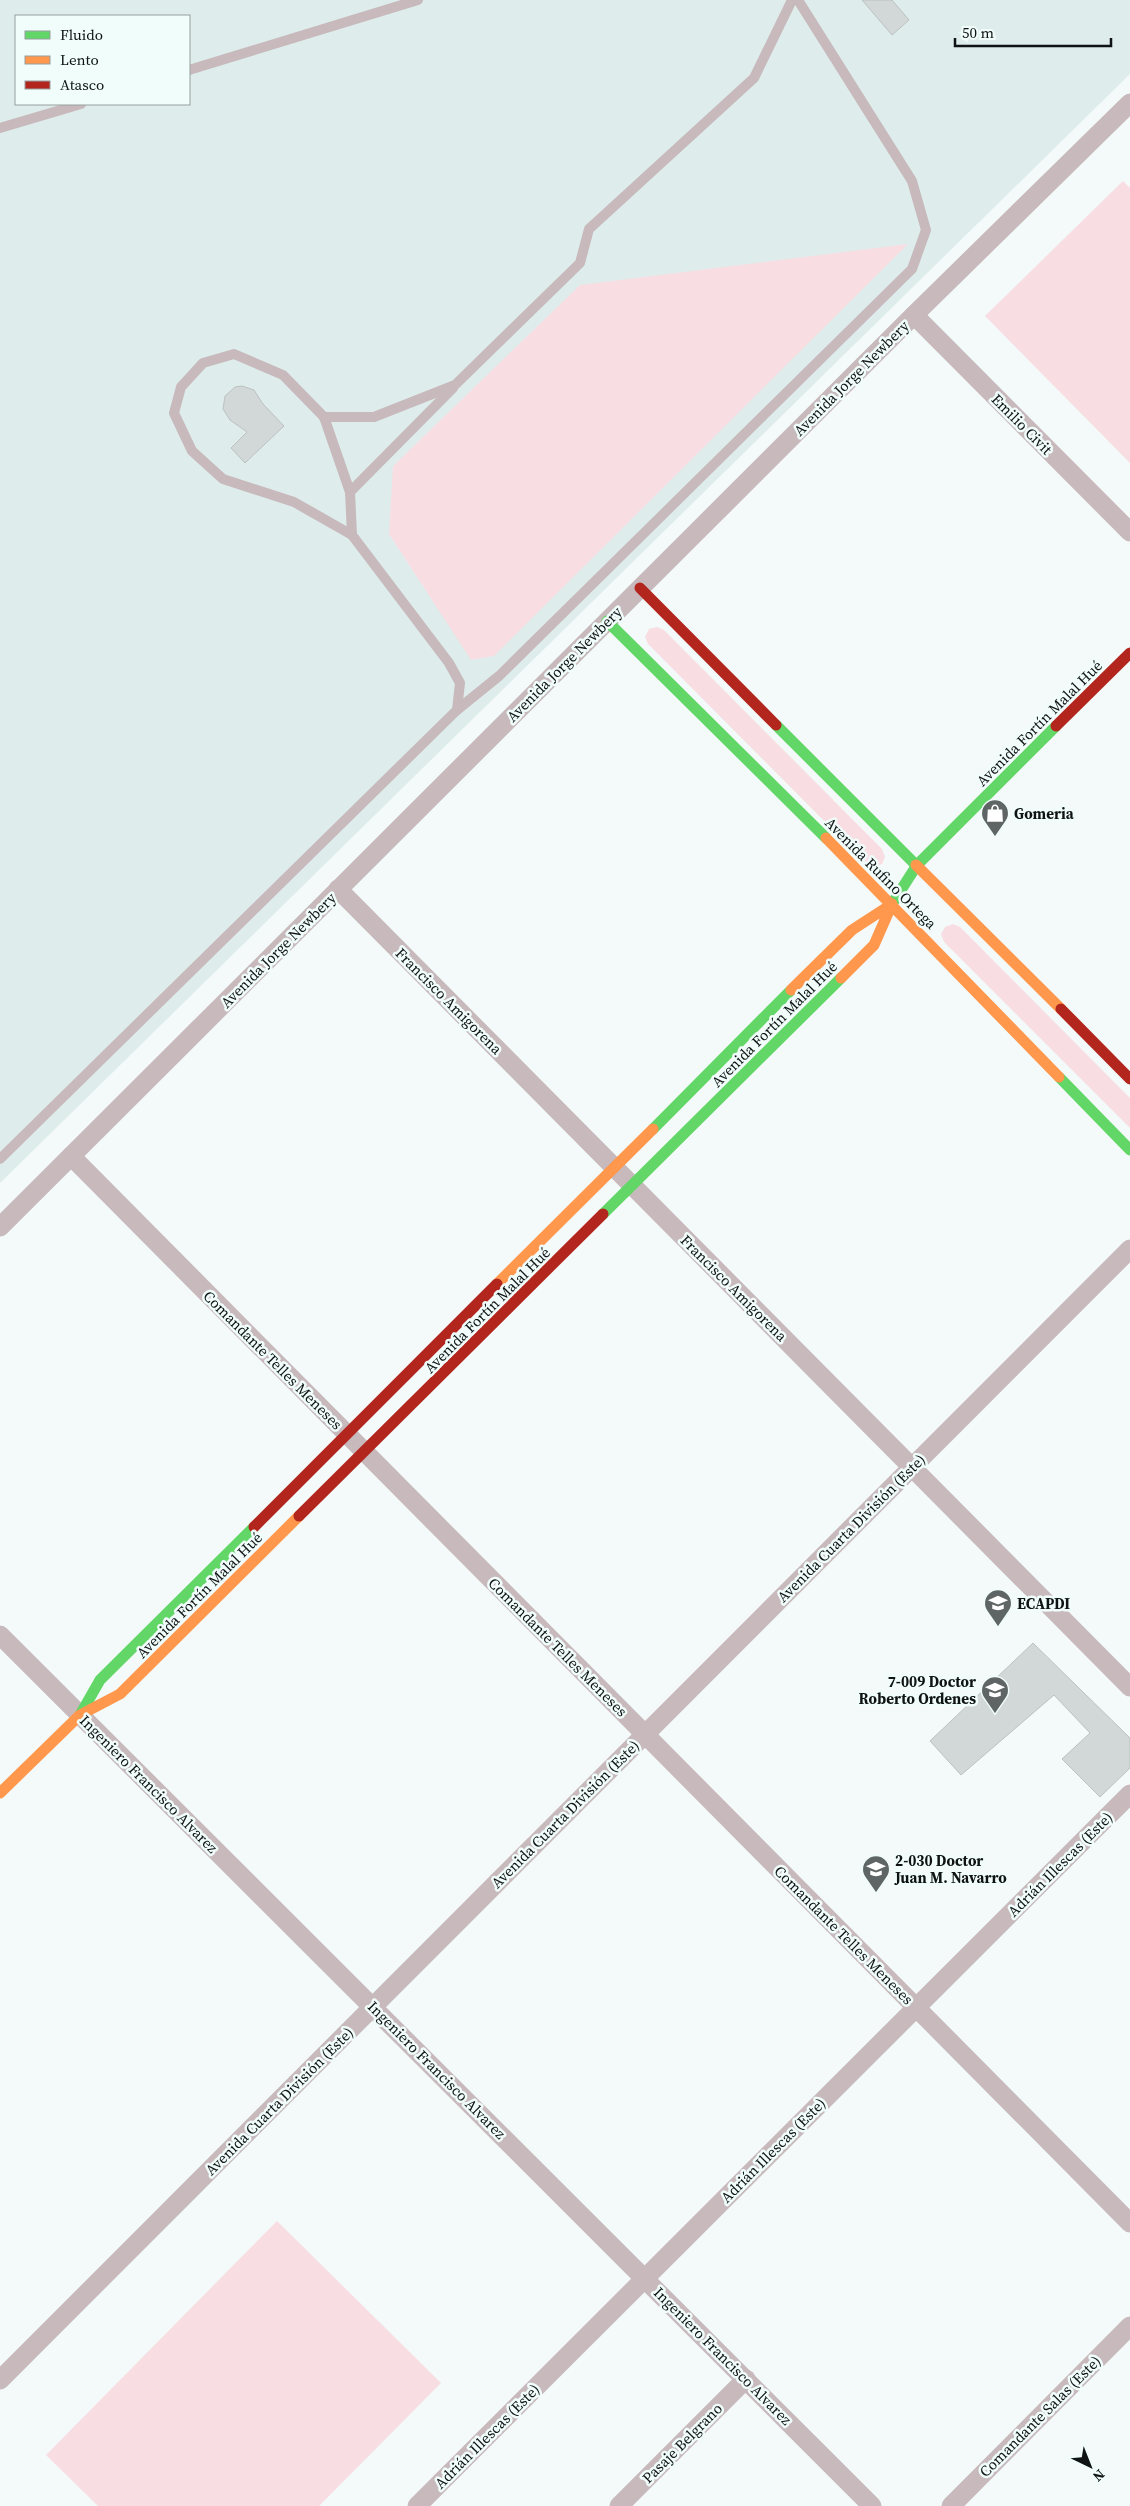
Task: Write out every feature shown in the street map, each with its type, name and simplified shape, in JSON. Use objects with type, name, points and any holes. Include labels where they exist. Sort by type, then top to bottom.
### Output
[{"type":"street","name":"Avenida Jorge Newbery","points":[[0,1227],[1130,102]]},
{"type":"street","name":"Emilio Civit","points":[[914,315],[1130,532]]},
{"type":"street","name":"Avenida Rufino Ortega","points":[[640,588],[1130,1079]]},
{"type":"street","name":"Avenida Rufino Ortega","points":[[608,621],[892,904],[1130,1150]]},
{"type":"street","name":"Avenida Fortín Malal Hué","points":[[0,1793],[80,1716],[120,1694],[874,946],[892,904],[917,866],[1130,653]]},
{"type":"street","name":"Francisco Amigorena","points":[[338,889],[1130,1687]]},
{"type":"street","name":"Avenida Fortín Malal Hué","points":[[80,1716],[100,1680],[346,1434],[852,930],[892,904]]},
{"type":"street","name":"Comandante Telles Meneses","points":[[71,1156],[1130,2223]]},
{"type":"street","name":"Avenida Cuarta División (Este)","points":[[0,2380],[1130,1249]]},
{"type":"street","name":"Ingeniero Francisco Alvarez","points":[[0,1635],[872,2506]]},
{"type":"street","name":"Adrián Illescas (Este)","points":[[417,2506],[1130,1794]]},
{"type":"street","name":"Comandante Salas (Este)","points":[[951,2506],[1130,2326]]},
{"type":"street","name":"Pasaje Belgrano","points":[[619,2506],[746,2379]]},
{"type":"lane","points":[[190,70],[418,0]]},
{"type":"lane","points":[[350,492],[455,385],[580,263],[589,229],[754,78],[792,0]]},
{"type":"lane","points":[[0,1159],[457,710],[499,676],[912,269],[926,230],[912,181],[798,0]]},
{"type":"lane","points":[[0,128],[77,105]]},
{"type":"lane","points":[[352,535],[350,492],[324,417],[283,375],[234,354],[203,363],[181,387],[174,413],[192,452],[223,479],[294,502],[352,535],[449,663],[460,683],[457,710]]},
{"type":"lane","points":[[324,417],[374,417],[455,385]]},
{"type":"shaded area","points":[[0,0],[1130,0],[1130,74],[0,1183]]},
{"type":"shaded area","points":[[1123,181],[1130,188],[1130,463],[985,316]]},
{"type":"shaded area","points":[[908,244],[494,656],[471,660],[389,534],[393,466],[580,285]]},
{"type":"shaded area","points":[[657,627],[664,630],[882,849],[885,857],[882,864],[874,867],[866,863],[648,644],[645,637],[649,629]]},
{"type":"shaded area","points":[[953,924],[960,927],[1130,1098],[1130,1128],[944,942],[941,934],[945,927]]},
{"type":"shaded area","points":[[277,2221],[441,2383],[319,2506],[98,2506],[46,2455]]},
{"type":"building","points":[[862,0],[892,0],[909,20],[892,35]]},
{"type":"building","points":[[242,386],[254,390],[263,404],[284,426],[245,463],[231,448],[247,432],[230,420],[223,409],[225,396],[235,387]]},
{"type":"building","name":"7-009 Doctor Roberto Ordenes","points":[[1033,1643],[1130,1738],[1130,1768],[1100,1797],[1062,1759],[1090,1733],[1054,1695],[961,1775],[930,1741]]},
{"type":"traffic: fast","points":[[607,621],[826,838]]},
{"type":"traffic: fast","points":[[776,725],[916,865]]},
{"type":"traffic: fast","points":[[892,904],[917,865],[1056,726]]},
{"type":"traffic: fast","points":[[603,1214],[841,978]]},
{"type":"traffic: fast","points":[[653,1129],[791,990]]},
{"type":"traffic: fast","points":[[1059,1077],[1130,1150]]},
{"type":"traffic: fast","points":[[80,1715],[100,1680],[254,1527]]},
{"type":"traffic: slow","points":[[826,838],[1059,1077]]},
{"type":"traffic: slow","points":[[916,865],[1061,1009]]},
{"type":"traffic: slow","points":[[791,990],[852,930],[892,904],[874,945],[841,978]]},
{"type":"traffic: slow","points":[[497,1284],[653,1129]]},
{"type":"traffic: slow","points":[[0,1793],[80,1715],[120,1694],[299,1516]]},
{"type":"traffic: jam","points":[[640,588],[776,725]]},
{"type":"traffic: jam","points":[[1056,726],[1130,653]]},
{"type":"traffic: jam","points":[[1061,1009],[1130,1079]]},
{"type":"traffic: jam","points":[[299,1516],[603,1214]]},
{"type":"traffic: jam","points":[[254,1527],[497,1284]]},
{"type":"place","name":"Gomeria","points":[[995,837]]},
{"type":"place","name":"ECAPDI","points":[[998,1627]]},
{"type":"place","name":"7-009 Doctor Roberto Ordenes","points":[[995,1714]]},
{"type":"place","name":"2-030 Doctor Juan M. Navarro","points":[[876,1893]]}]
